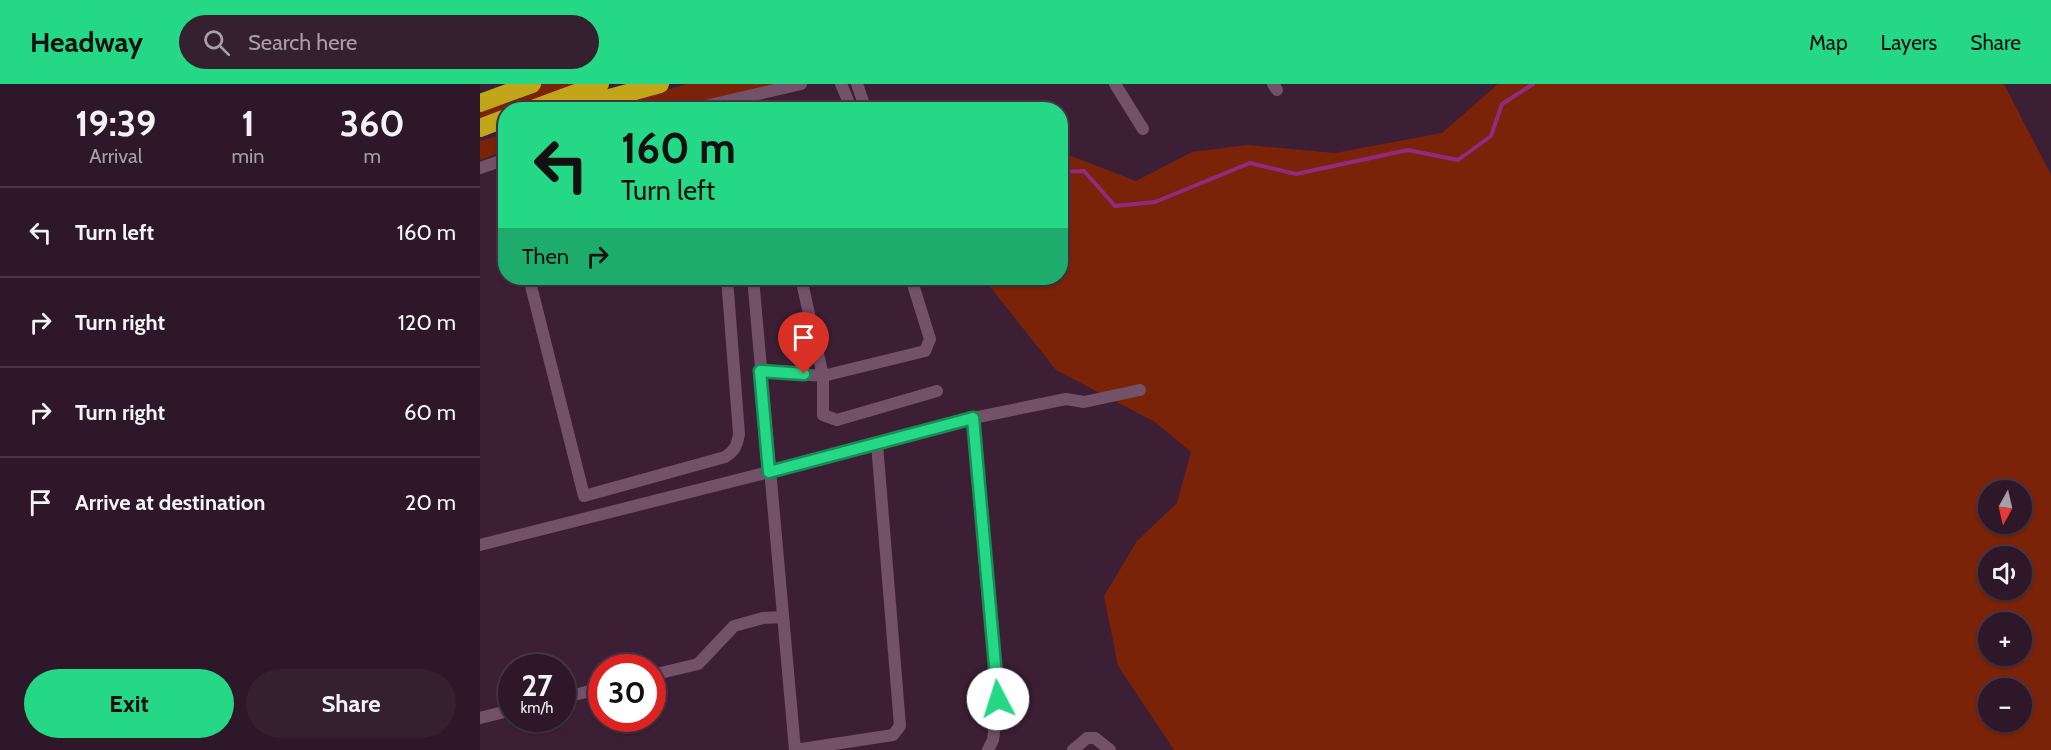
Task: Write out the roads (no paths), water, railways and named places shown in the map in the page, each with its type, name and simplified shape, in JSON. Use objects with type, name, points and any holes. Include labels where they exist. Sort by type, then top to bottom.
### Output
[{"type":"highway","points":[[480,103],[532,84]]},
{"type":"highway","points":[[552,102],[600,84]]},
{"type":"highway","points":[[595,102],[660,84]]},
{"type":"highway","points":[[480,129],[498,121]]},
{"type":"highway","points":[[480,129],[498,126]]},
{"type":"street","points":[[746,102],[801,84]]},
{"type":"street","points":[[841,84],[849,102]]},
{"type":"street","points":[[857,84],[863,102]]},
{"type":"street","points":[[1115,84],[1143,129]]},
{"type":"street","points":[[480,168],[498,162]]},
{"type":"street","points":[[531,285],[584,496],[725,457],[732,452],[739,434],[728,285]]},
{"type":"street","points":[[754,285],[795,750],[893,735],[900,726],[877,444]]},
{"type":"street","points":[[803,285],[823,376],[823,415],[837,420],[937,391]]},
{"type":"street","points":[[760,371],[823,376],[925,351],[930,339],[913,285]]},
{"type":"street","points":[[480,545],[973,418],[1066,399],[1084,402],[1140,390]]},
{"type":"street","points":[[973,418],[998,699],[993,740],[988,750]]},
{"type":"street","points":[[666,672],[698,664],[734,626],[763,618],[783,617]]},
{"type":"street","points":[[480,718],[498,714]]},
{"type":"street","points":[[1073,750],[1087,738],[1095,738],[1110,750]]},
{"type":"waterway","points":[[1068,172],[1084,171],[1115,206],[1155,202],[1250,163],[1296,174],[1408,150],[1458,160],[1491,136],[1502,104],[1533,84]]}]
